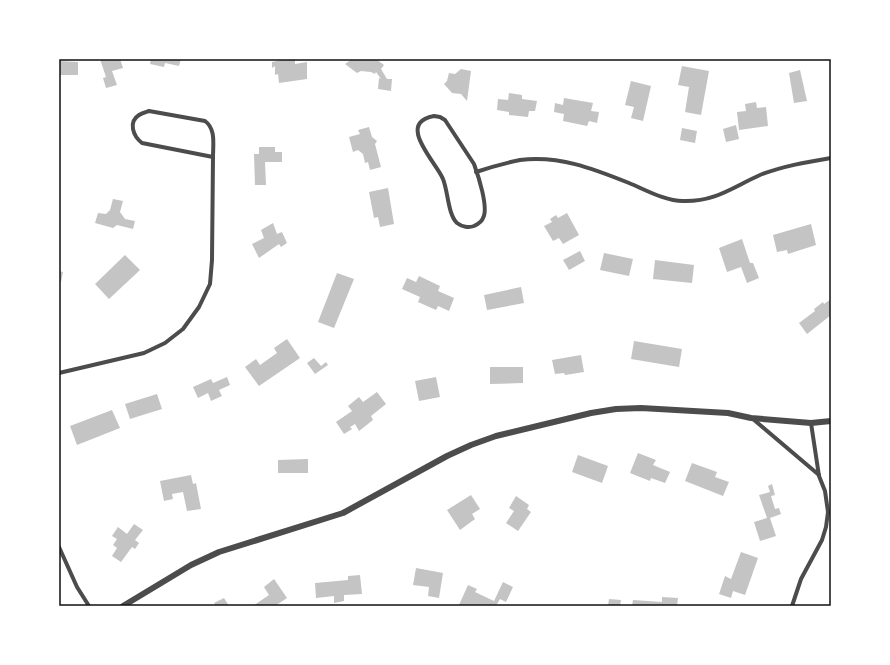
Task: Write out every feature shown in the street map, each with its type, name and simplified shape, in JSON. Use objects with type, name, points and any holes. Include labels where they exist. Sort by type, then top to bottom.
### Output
[{"type":"street","points":[[59,373],[144,353],[165,343],[183,329],[199,308],[210,284],[212,260],[213,156],[212,130],[210,125],[205,121],[149,111],[139,115],[134,122],[132,128],[133,134],[136,139],[142,143],[213,156]]},
{"type":"street","points":[[434,116],[445,120],[474,164],[476,172],[485,207],[484,217],[479,224],[471,227],[464,227],[457,222],[453,216],[443,179],[418,138],[417,129],[422,121],[428,117],[434,116]]},
{"type":"street","points":[[476,172],[521,160],[560,160],[590,167],[667,198],[681,201],[695,201],[716,197],[767,173],[792,165],[831,158]]},
{"type":"street","points":[[123,606],[185,569],[219,552],[343,513],[447,456],[496,436],[591,413],[616,409],[641,408],[691,410],[728,413],[751,418],[811,423],[831,420]]},
{"type":"street","points":[[751,418],[819,476]]},
{"type":"street","points":[[792,606],[801,579],[822,540],[828,512],[825,492],[819,476],[811,423]]},
{"type":"street","points":[[59,547],[77,587],[89,606]]},
{"type":"building","points":[[100,59],[120,59],[123,68],[112,71],[117,85],[106,88],[103,78],[106,77]]},
{"type":"building","points":[[151,59],[181,59],[179,66],[165,63],[164,67],[150,64]]},
{"type":"building","points":[[295,59],[295,64],[307,62],[307,79],[279,83],[278,74],[275,75],[275,66],[272,68],[272,62]]},
{"type":"building","points":[[352,59],[376,59],[384,65],[381,69],[387,79],[392,79],[391,91],[378,89],[379,78],[381,79],[376,72],[375,74],[361,71],[357,73],[345,64]]},
{"type":"building","points":[[59,61],[78,62],[78,75],[59,75]]},
{"type":"building","points":[[682,66],[709,71],[701,115],[685,112],[689,87],[678,85]]},
{"type":"building","points":[[461,69],[471,71],[467,101],[461,94],[452,93],[444,84],[447,81],[449,73],[455,74]]},
{"type":"building","points":[[800,70],[807,101],[794,103],[789,73]]},
{"type":"building","points":[[631,81],[651,86],[643,121],[631,118],[634,107],[625,105]]},
{"type":"building","points":[[509,93],[522,95],[522,99],[537,101],[535,111],[529,111],[528,117],[509,115],[509,112],[497,110],[498,99],[508,100]]},
{"type":"building","points":[[564,98],[593,103],[591,111],[599,112],[597,123],[589,121],[587,126],[563,121],[564,114],[554,112],[555,103],[563,105]]},
{"type":"building","points":[[756,102],[757,108],[766,107],[768,126],[739,130],[737,112],[746,111],[745,104]]},
{"type":"building","points":[[736,125],[739,139],[726,142],[723,129]]},
{"type":"building","points":[[369,127],[372,137],[377,141],[375,144],[381,167],[370,170],[368,162],[365,163],[363,154],[358,150],[353,152],[349,137],[360,134],[358,130]]},
{"type":"building","points":[[682,128],[697,131],[695,143],[680,140]]},
{"type":"building","points":[[259,147],[275,147],[275,152],[282,152],[282,162],[265,162],[266,185],[255,185],[254,154],[259,154]]},
{"type":"building","points":[[388,188],[394,224],[380,227],[378,217],[374,218],[369,192]]},
{"type":"building","points":[[113,199],[123,201],[120,212],[125,219],[135,221],[133,229],[117,225],[113,228],[95,223],[98,213],[106,214],[110,210]]},
{"type":"building","points":[[567,213],[579,235],[563,244],[559,238],[553,241],[544,226],[552,222],[550,219],[556,215],[558,218]]},
{"type":"building","points":[[273,223],[277,234],[282,232],[287,243],[281,247],[279,244],[259,258],[252,244],[264,238],[261,230]]},
{"type":"building","points":[[811,224],[816,245],[788,254],[787,250],[777,252],[773,235]]},
{"type":"building","points":[[742,239],[750,263],[753,263],[759,278],[747,283],[741,267],[727,272],[719,248]]},
{"type":"building","points":[[580,251],[585,261],[569,270],[563,260]]},
{"type":"building","points":[[604,253],[633,259],[629,276],[600,270]]},
{"type":"building","points":[[125,255],[140,270],[109,299],[95,284]]},
{"type":"building","points":[[655,260],[694,265],[692,283],[653,279]]},
{"type":"building","points":[[59,271],[63,272],[61,282],[59,282]]},
{"type":"building","points":[[337,273],[354,279],[334,328],[318,322]]},
{"type":"building","points":[[419,276],[440,286],[438,291],[454,298],[449,311],[438,306],[436,310],[418,302],[420,297],[402,289],[407,278],[416,282]]},
{"type":"building","points":[[521,287],[524,303],[487,310],[484,295]]},
{"type":"building","points":[[831,299],[831,315],[807,334],[799,323],[815,311],[814,309],[823,302],[824,304]]},
{"type":"building","points":[[287,339],[300,358],[259,386],[245,367],[256,359],[260,365],[277,353],[274,348]]},
{"type":"building","points":[[634,341],[682,349],[679,367],[631,359]]},
{"type":"building","points":[[581,355],[584,372],[565,375],[564,373],[555,374],[552,360]]},
{"type":"building","points":[[314,358],[321,366],[326,362],[328,365],[315,374],[307,363]]},
{"type":"building","points":[[490,367],[523,367],[523,383],[490,384]]},
{"type":"building","points":[[227,377],[230,385],[219,390],[222,396],[211,401],[208,393],[198,398],[193,387],[211,379],[213,383]]},
{"type":"building","points":[[436,377],[440,397],[419,401],[415,381]]},
{"type":"building","points":[[377,392],[386,404],[371,416],[373,420],[359,431],[355,424],[350,427],[352,429],[344,434],[336,422],[352,411],[348,406],[359,397],[363,402]]},
{"type":"building","points":[[157,394],[162,409],[130,419],[125,404]]},
{"type":"building","points":[[112,410],[120,428],[77,445],[70,426]]},
{"type":"building","points":[[638,453],[656,460],[653,465],[670,472],[665,483],[651,478],[650,481],[630,473]]},
{"type":"building","points":[[578,455],[608,466],[602,483],[572,472]]},
{"type":"building","points":[[308,459],[308,473],[278,473],[278,460]]},
{"type":"building","points":[[692,463],[717,472],[715,477],[729,482],[723,496],[685,481]]},
{"type":"building","points":[[191,475],[193,484],[196,483],[201,509],[187,511],[183,492],[172,494],[173,499],[164,501],[160,481]]},
{"type":"building","points":[[772,484],[775,495],[771,496],[775,509],[779,508],[781,514],[770,518],[776,536],[760,541],[754,522],[767,518],[759,495],[770,492],[768,486]]},
{"type":"building","points":[[471,495],[480,509],[472,514],[475,519],[460,530],[447,510]]},
{"type":"building","points":[[516,496],[529,505],[527,509],[531,512],[518,531],[506,523],[514,511],[509,508]]},
{"type":"building","points":[[134,524],[143,530],[135,540],[139,543],[135,549],[132,547],[121,562],[112,556],[117,548],[113,545],[117,539],[112,536],[118,527],[127,534]]},
{"type":"building","points":[[741,552],[758,558],[745,595],[733,591],[731,598],[719,594],[725,576],[731,579]]},
{"type":"building","points":[[416,568],[443,573],[439,598],[428,596],[429,587],[413,585]]},
{"type":"building","points":[[360,575],[362,594],[344,595],[344,601],[334,603],[334,596],[316,598],[315,583],[348,580],[348,576]]},
{"type":"building","points":[[274,579],[287,598],[275,606],[253,606],[269,595],[264,587]]},
{"type":"building","points":[[503,582],[513,587],[506,602],[500,599],[496,606],[459,605],[468,585],[477,589],[475,592],[494,601]]},
{"type":"building","points":[[662,597],[678,598],[677,606],[632,606],[633,600],[662,602]]},
{"type":"building","points":[[224,598],[229,606],[216,606],[214,603]]},
{"type":"building","points":[[609,599],[621,600],[620,606],[608,606]]}]
